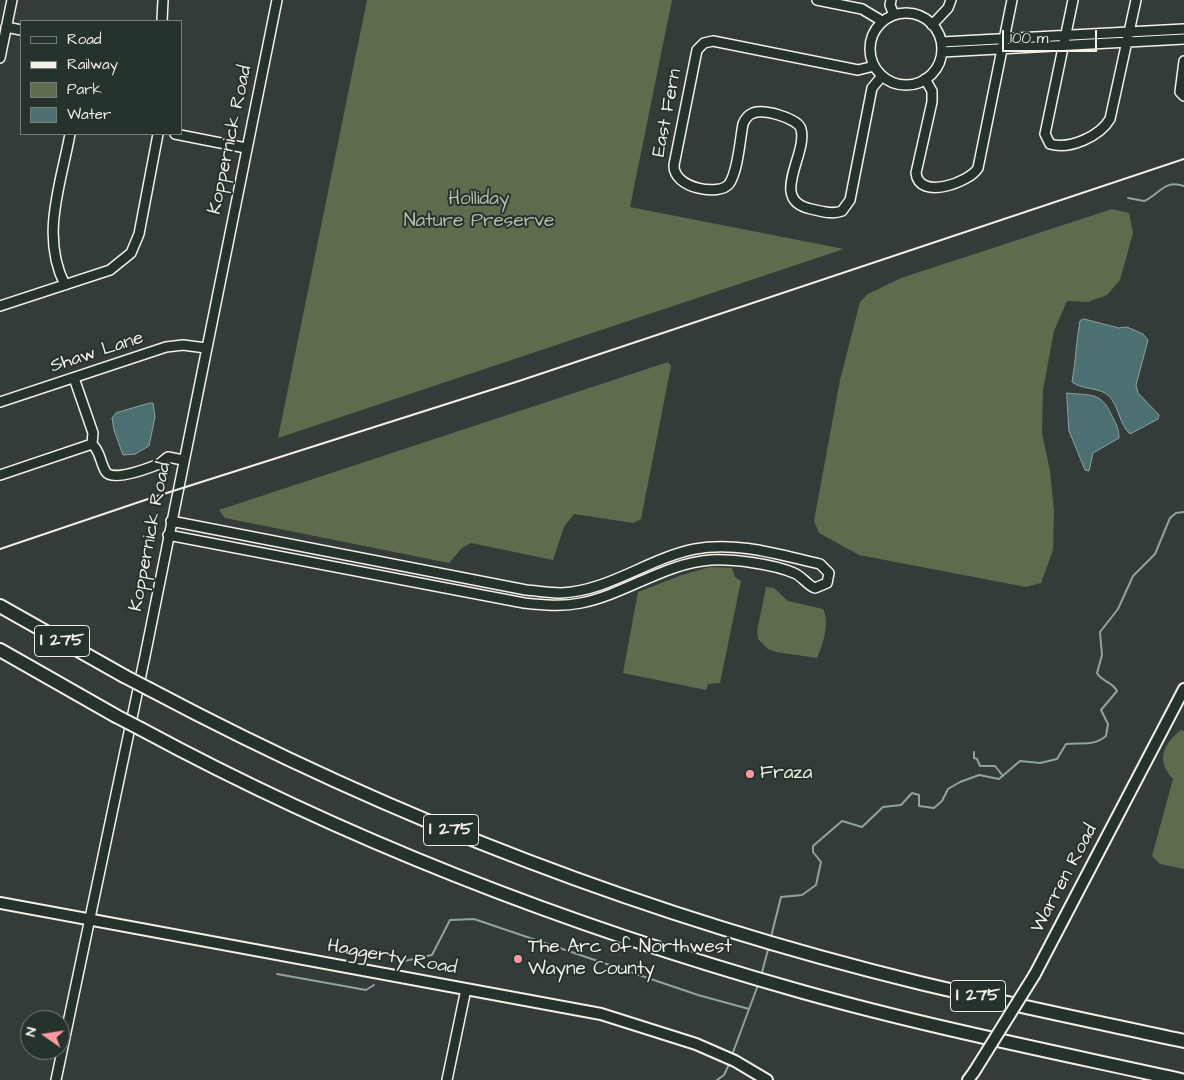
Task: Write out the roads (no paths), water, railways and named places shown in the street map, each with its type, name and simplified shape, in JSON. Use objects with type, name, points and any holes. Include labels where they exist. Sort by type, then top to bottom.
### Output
[{"type":"highway","name":"I 275","points":[[0,606],[124,676],[332,779],[462,835],[564,874],[769,941],[921,983],[1184,1041]]},
{"type":"highway","name":"I 275","points":[[0,650],[116,716],[304,810],[430,864],[613,933],[760,979],[937,1026],[1181,1080]]},
{"type":"main road","name":"Warren Road","points":[[971,1076],[1035,974],[1184,689]]},
{"type":"main road","name":"Haggerty Road","points":[[0,903],[576,1009],[624,1020],[696,1044],[731,1059],[768,1080]]},
{"type":"street","points":[[0,58],[12,0]]},
{"type":"street","points":[[162,20],[163,0]]},
{"type":"street","name":"Koppernick Road","points":[[56,1080],[277,0]]},
{"type":"street","points":[[817,0],[862,9],[882,22]]},
{"type":"street","points":[[891,0],[890,6],[894,15]]},
{"type":"street","points":[[932,25],[948,8],[951,0]]},
{"type":"street","points":[[925,79],[932,91],[932,102],[916,173],[919,182],[932,189],[970,177],[978,168],[1012,0]]},
{"type":"street","points":[[1074,0],[1045,134],[1050,144],[1059,147],[1095,135],[1105,128],[1110,119],[1136,0]]},
{"type":"street","points":[[894,15],[915,15],[932,25],[942,47],[938,64],[925,79],[905,85],[892,82],[882,76],[874,66],[870,43],[875,31],[882,22],[894,15]]},
{"type":"street","points":[[6,27],[20,30]]},
{"type":"street","points":[[942,47],[1066,40],[1129,32],[1184,29]]},
{"type":"street","points":[[1066,40],[1127,43],[1184,39]]},
{"type":"street","name":"East Fern","points":[[874,66],[858,70],[713,41],[704,43],[697,50],[693,67],[674,165],[675,175],[681,182],[687,185],[716,190],[724,188],[731,180],[743,124],[747,117],[758,112],[791,118],[799,124],[802,133],[791,189],[793,199],[801,207],[833,213],[842,211],[850,200],[872,88],[882,76]]},
{"type":"street","points":[[1184,61],[1180,92],[1184,96]]},
{"type":"street","points":[[65,285],[54,257],[52,235],[70,135]]},
{"type":"street","points":[[0,306],[107,271],[127,259],[137,241],[158,135]]},
{"type":"street","points":[[180,135],[246,148]]},
{"type":"street","name":"Shaw Lane","points":[[0,402],[174,345],[206,348]]},
{"type":"street","points":[[74,378],[93,432],[92,444],[100,453],[106,472],[111,476],[119,477],[160,464],[168,457],[183,460]]},
{"type":"street","points":[[0,475],[92,444]]},
{"type":"street","points":[[168,535],[539,605],[568,605],[608,595],[677,567],[711,560],[734,560],[786,570],[800,576],[815,588],[827,583],[830,573],[824,566],[790,557],[735,548],[704,548],[674,555],[604,584],[560,593],[516,588],[171,521]]},
{"type":"street","points":[[245,549],[247,536]]},
{"type":"street","points":[[319,564],[322,551]]},
{"type":"street","points":[[786,570],[790,557]]},
{"type":"street","points":[[400,579],[403,566]]},
{"type":"street","points":[[604,584],[608,595]]},
{"type":"street","points":[[514,600],[516,588]]},
{"type":"street","points":[[447,1080],[466,989]]},
{"type":"water","points":[[1084,319],[1119,328],[1127,327],[1143,334],[1148,340],[1136,385],[1138,393],[1159,415],[1158,419],[1130,434],[1123,425],[1109,396],[1101,391],[1076,385],[1072,382],[1080,321]]},
{"type":"water","points":[[1067,393],[1094,396],[1104,402],[1118,429],[1119,438],[1093,453],[1089,471],[1085,470],[1069,431]]},
{"type":"water","points":[[153,403],[155,417],[149,446],[135,454],[123,455],[114,430],[112,418],[116,413]]},
{"type":"waterway","points":[[1128,198],[1144,201],[1167,186],[1177,184],[1184,186]]},
{"type":"waterway","points":[[771,937],[781,897],[802,895],[816,885],[821,862],[813,852],[813,846],[842,821],[862,827],[883,807],[901,805],[912,793],[919,795],[919,806],[934,808],[942,801],[948,789],[960,782],[979,775],[999,779],[1020,761],[1040,763],[1057,759],[1066,744],[1092,743],[1106,736],[1108,724],[1101,710],[1117,691],[1097,673],[1102,655],[1100,632],[1118,609],[1133,576],[1155,554],[1170,518],[1176,513],[1184,512]]},
{"type":"waterway","points":[[974,752],[974,758],[977,759],[980,766],[995,766],[1003,776]]},
{"type":"waterway","points":[[400,962],[432,955],[450,920],[474,919],[698,995],[749,1009]]},
{"type":"waterway","points":[[761,976],[769,946]]},
{"type":"waterway","points":[[277,974],[366,990],[374,985]]},
{"type":"waterway","points":[[732,1055],[758,985]]},
{"type":"waterway","points":[[717,1080],[724,1075],[730,1062]]},
{"type":"railway","points":[[0,549],[151,498],[519,381],[1184,159]]},
{"type":"place","name":"Fraza","points":[[750,774]]},
{"type":"place","name":"The Arc of Northwest Wayne County","points":[[518,959]]},
{"type":"park label","name":"Holliday Nature Preserve","points":[[479,211]]}]
